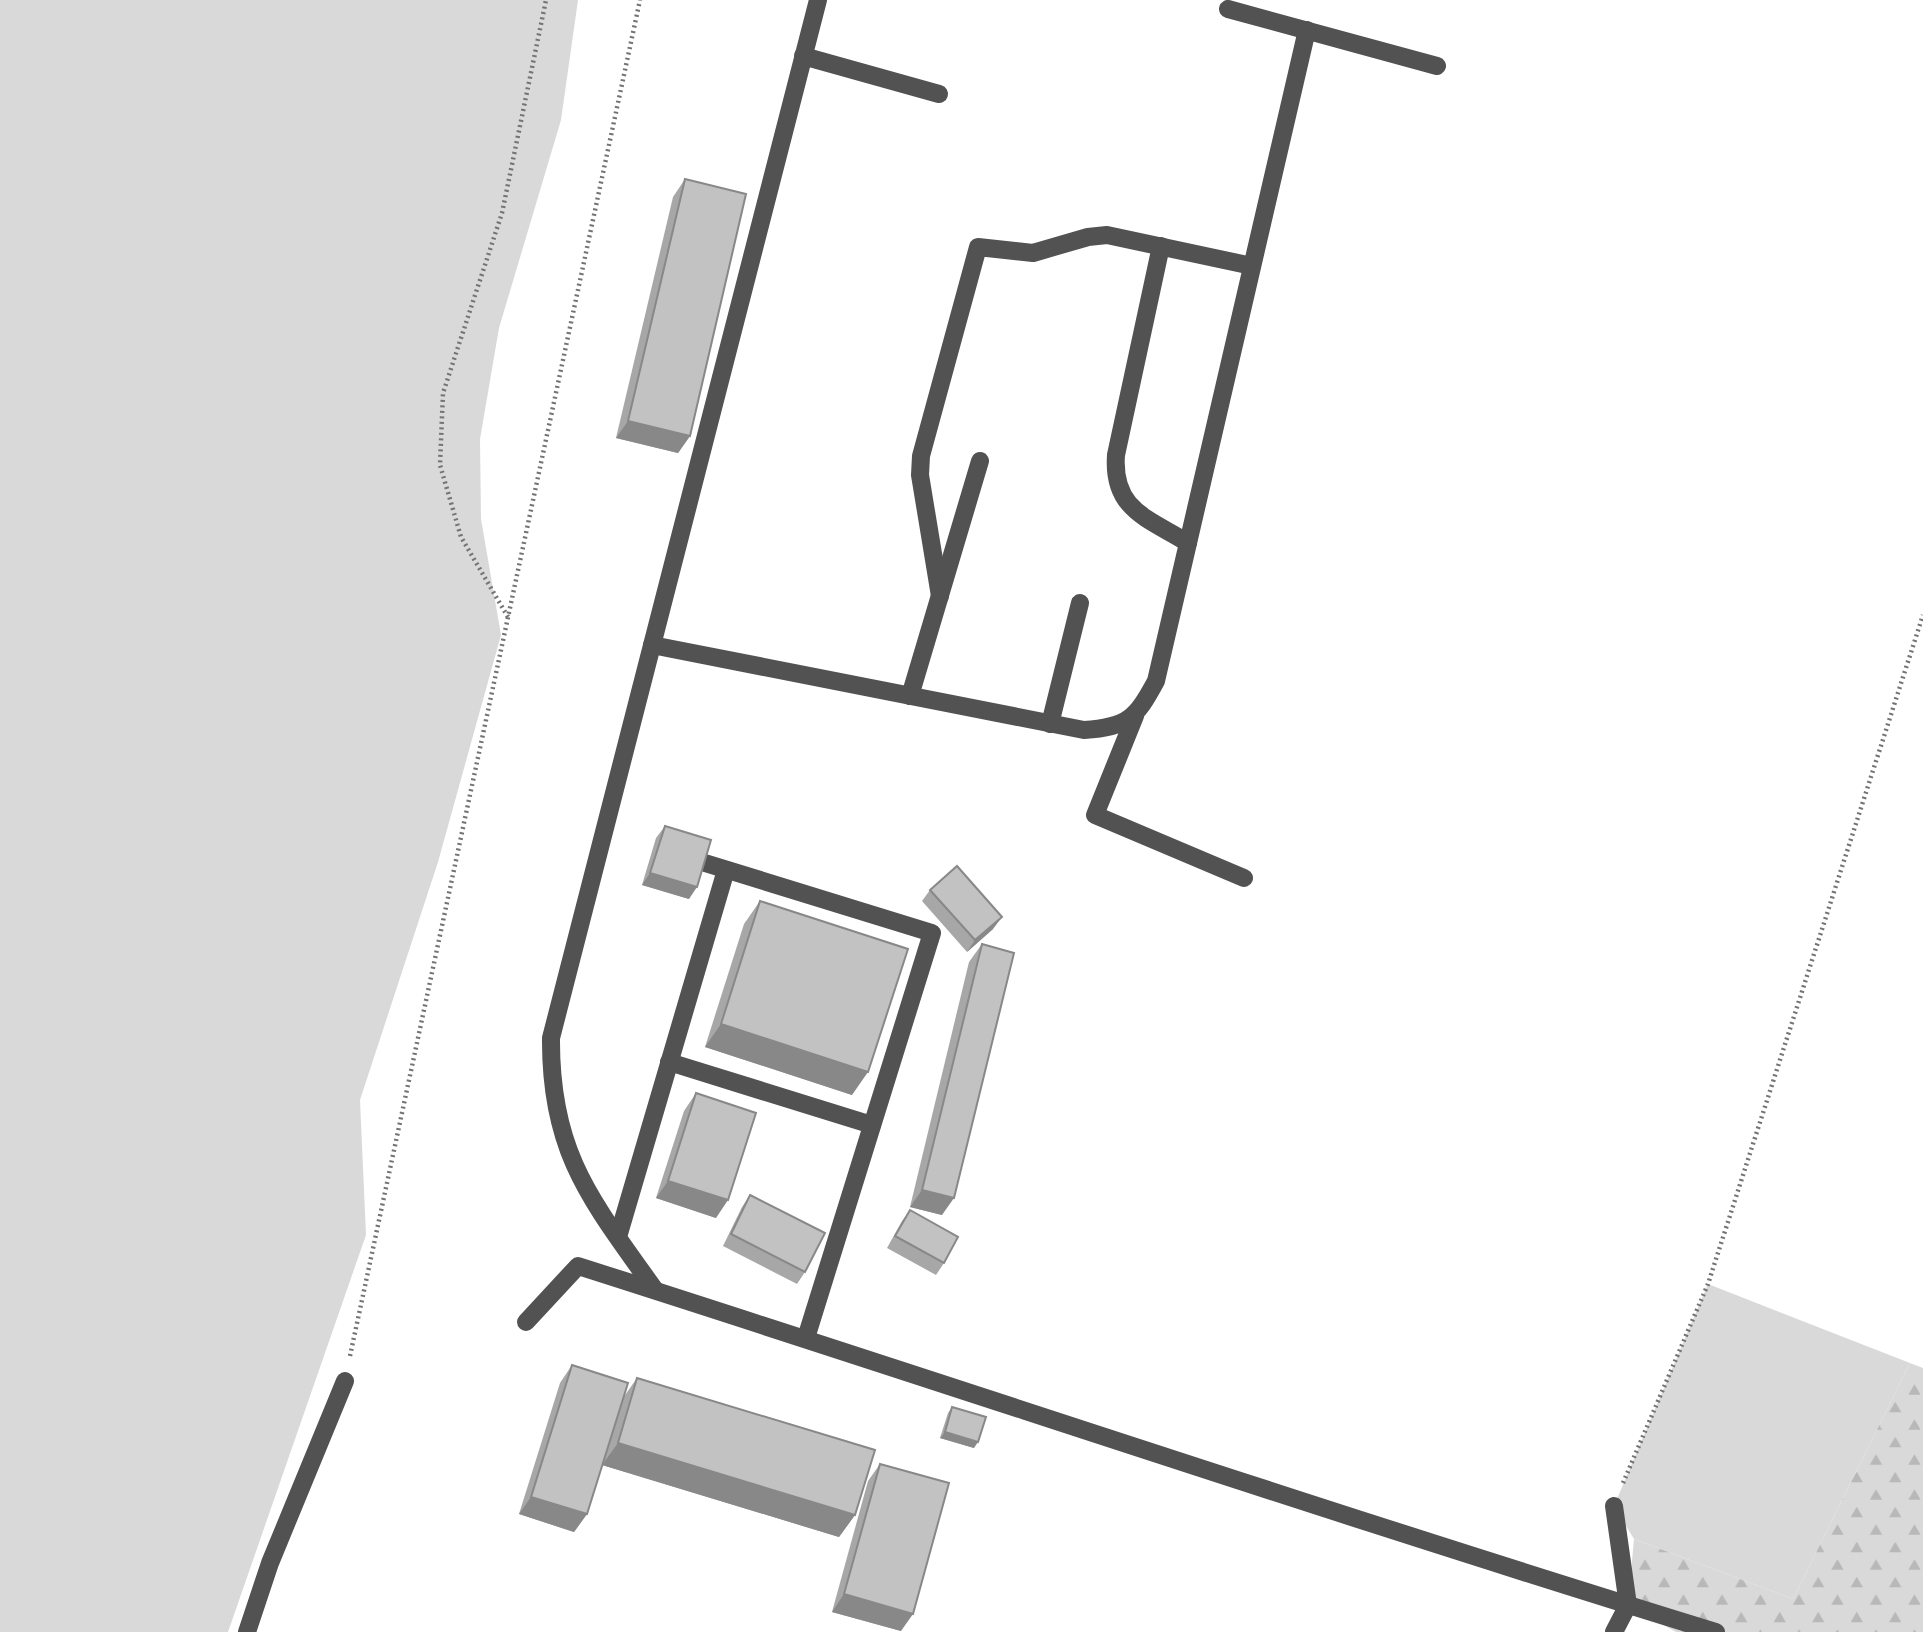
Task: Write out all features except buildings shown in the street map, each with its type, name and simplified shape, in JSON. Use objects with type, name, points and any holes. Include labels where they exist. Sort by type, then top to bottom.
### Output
[{"type":"lane","points":[[655,1290],[595,1205],[566,1147],[553,1093],[551,1038],[817,0]]},
{"type":"lane","points":[[1228,9],[1437,66]]},
{"type":"lane","points":[[1244,878],[1095,815],[1135,716],[1157,681],[1307,30]]},
{"type":"lane","points":[[803,56],[939,94]]},
{"type":"lane","points":[[940,596],[920,475],[921,456],[978,247],[1032,253],[1088,237],[1107,235],[1252,266]]},
{"type":"lane","points":[[1161,246],[1116,455],[1115,471],[1118,487],[1130,507],[1188,543]]},
{"type":"lane","points":[[910,696],[980,461]]},
{"type":"lane","points":[[1050,724],[1080,603]]},
{"type":"lane","points":[[652,645],[1084,730],[1103,729],[1135,716]]},
{"type":"lane","points":[[705,863],[932,933],[806,1338]]},
{"type":"lane","points":[[618,1237],[726,870]]},
{"type":"lane","points":[[669,1062],[872,1125]]},
{"type":"lane","points":[[526,1322],[578,1266],[1716,1632]]},
{"type":"lane","points":[[247,1632],[270,1563],[345,1381]]},
{"type":"lane","points":[[1614,1506],[1628,1605],[1614,1632]]},
{"type":"path","points":[[509,618],[461,537],[440,465],[443,393],[502,213],[546,0]]},
{"type":"path","points":[[345,1381],[640,0]]},
{"type":"path","points":[[1614,1506],[1708,1284],[1923,615]]},
{"type":"green space","points":[[0,0],[578,0],[561,120],[499,328],[480,439],[481,519],[501,635],[438,862],[360,1100],[366,1235],[228,1632],[0,1632]]},
{"type":"green space","points":[[1708,1284],[1910,1363],[1793,1599],[1634,1539],[1614,1506]]},
{"type":"green space","points":[[1910,1363],[1923,1368],[1923,1632],[1676,1632],[1628,1605],[1634,1539],[1793,1599]]}]
